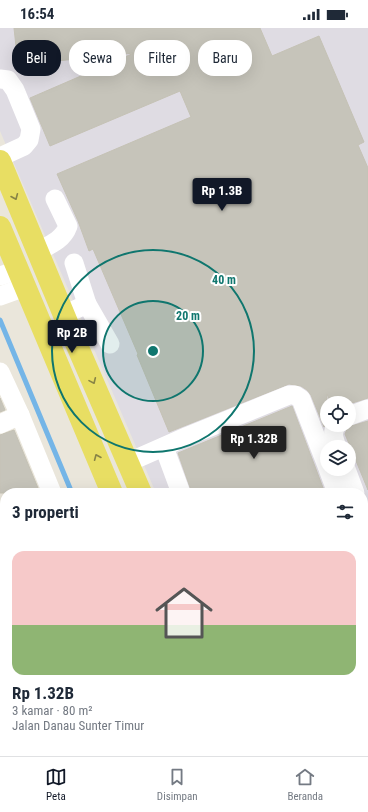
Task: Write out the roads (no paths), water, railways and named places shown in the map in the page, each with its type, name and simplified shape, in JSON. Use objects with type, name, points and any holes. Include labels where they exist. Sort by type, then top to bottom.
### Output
[{"type":"main road","points":[[0,161],[64,315],[139,488]]},
{"type":"main road","points":[[0,227],[9,283],[110,488]]},
{"type":"lane","points":[[0,79],[8,80],[15,90],[31,129],[29,140],[24,146],[0,158]]},
{"type":"lane","points":[[38,251],[52,244],[65,234],[68,226],[55,199]]},
{"type":"lane","points":[[74,263],[87,304],[110,344]]},
{"type":"lane","points":[[64,315],[87,304]]},
{"type":"lane","points":[[0,372],[20,415],[50,488]]},
{"type":"lane","points":[[128,462],[289,395],[295,395],[301,399],[320,448]]},
{"type":"lane","points":[[356,413],[368,409]]},
{"type":"lane","points":[[0,424],[20,415]]},
{"type":"lane","points":[[164,447],[179,488]]},
{"type":"lane","points":[[331,476],[335,488]]},
{"type":"lane","points":[[349,476],[353,488]]},
{"type":"waterway","points":[[0,320],[70,488]]}]
